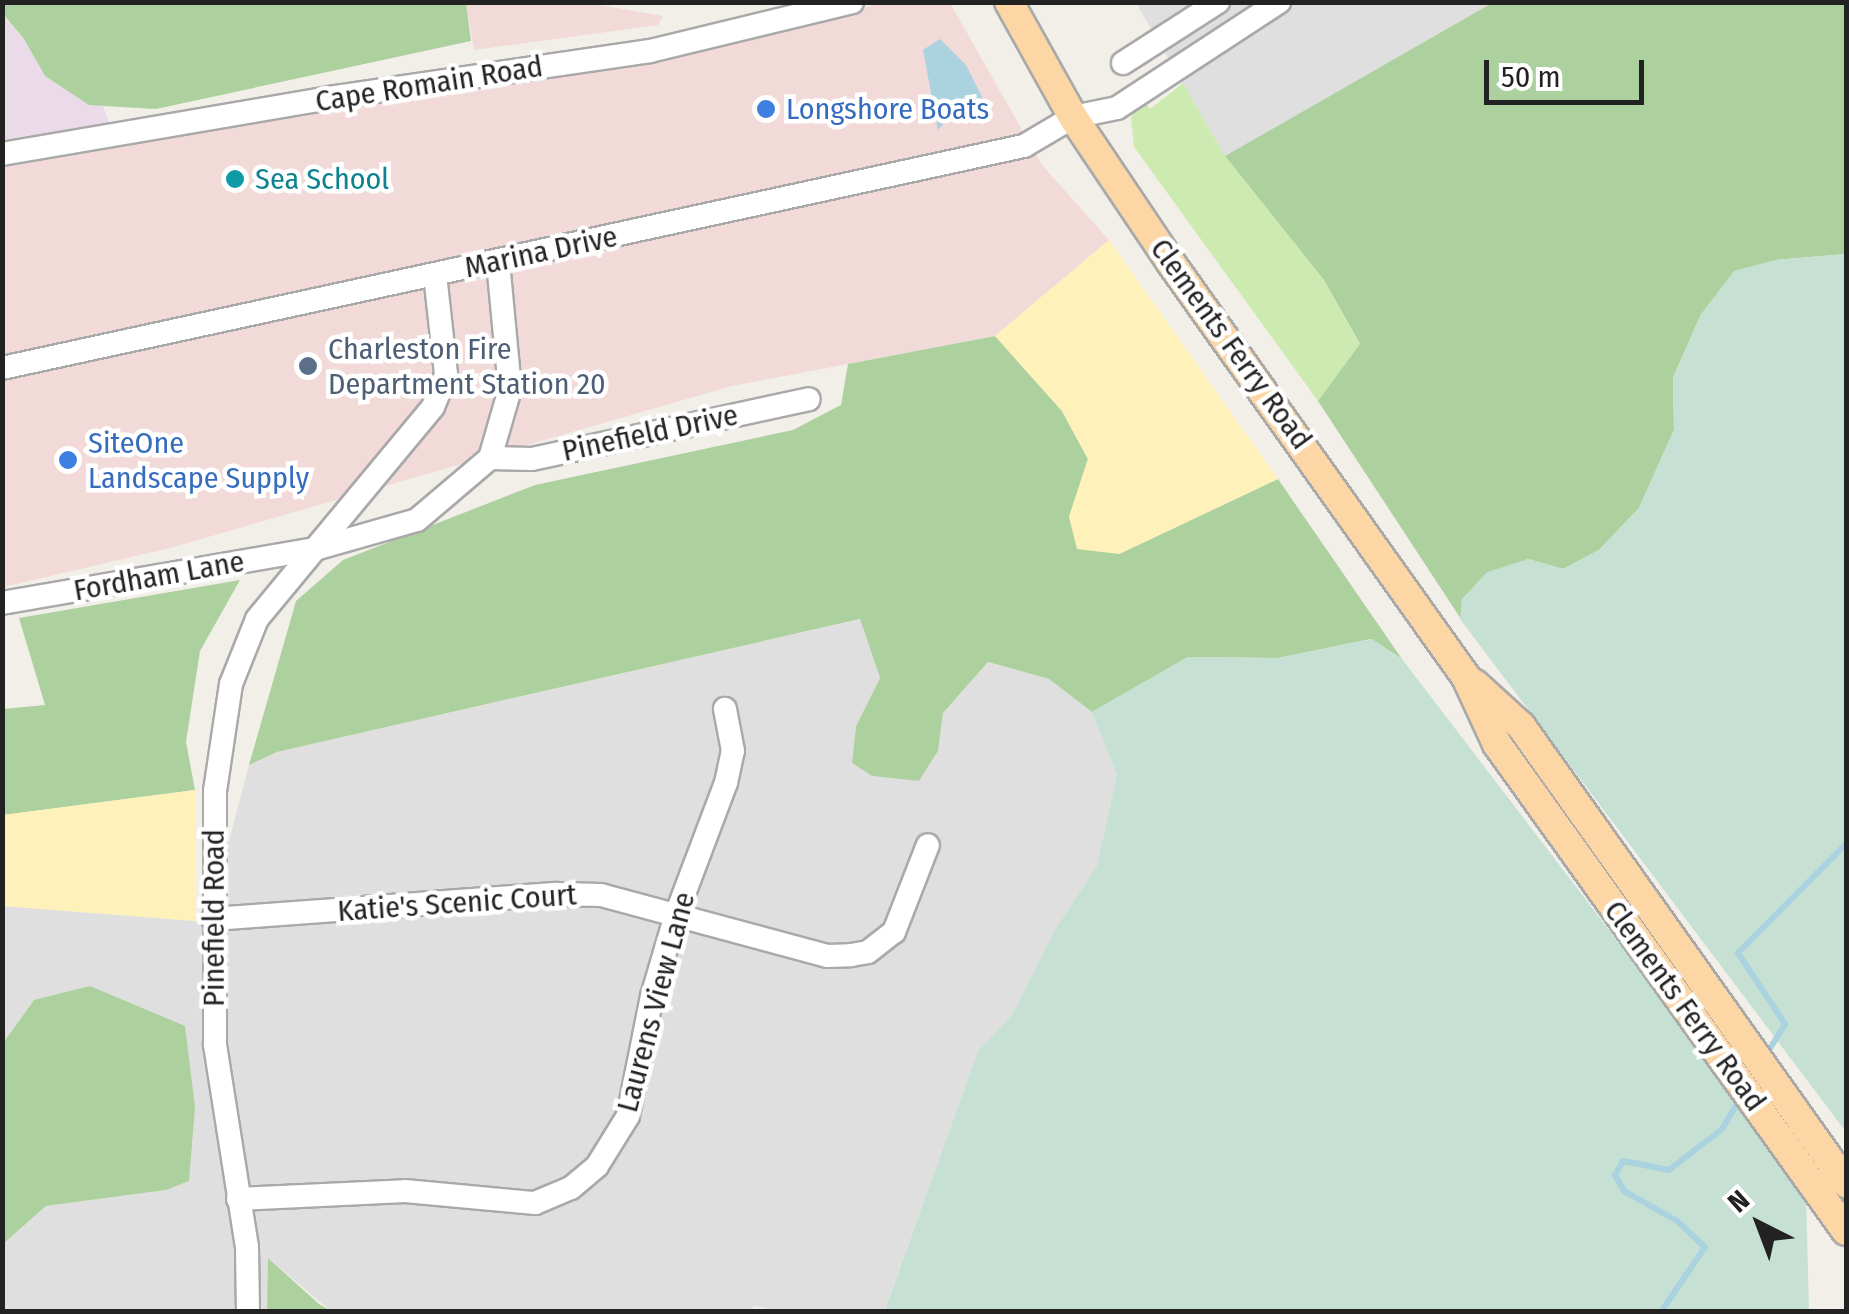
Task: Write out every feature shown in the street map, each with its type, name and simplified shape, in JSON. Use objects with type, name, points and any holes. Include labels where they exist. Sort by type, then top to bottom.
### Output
[{"type":"main road","name":"Clements Ferry Road","points":[[1009,2],[1073,117],[1171,263],[1466,676],[1521,726],[1782,1116],[1846,1230]]},
{"type":"main road","name":"Clements Ferry Road","points":[[1782,1116],[1846,1183]]},
{"type":"street","name":"Cape Romain Road","points":[[2,154],[650,50],[852,2]]},
{"type":"street","points":[[1123,63],[1218,2]]},
{"type":"street","name":"Marina Drive","points":[[2,368],[1024,146],[1073,117],[1117,108],[1279,2]]},
{"type":"street","points":[[314,548],[417,520],[490,458],[510,389],[498,262]]},
{"type":"street","name":"Pinefield Road","points":[[248,1312],[247,1247],[215,1044],[214,791],[230,684],[257,619],[434,407],[446,374],[435,275]]},
{"type":"street","name":"Pinefield Drive","points":[[490,458],[532,459],[809,399]]},
{"type":"street","name":"Fordham Lane","points":[[2,603],[314,548]]},
{"type":"street","name":"Laurens View Lane","points":[[238,1199],[405,1192],[535,1203],[571,1188],[605,1156],[628,1116],[652,996],[676,915],[726,783],[733,751],[726,709]]},
{"type":"street","name":"Katie's Scenic Court","points":[[213,919],[557,894],[601,895],[826,956],[868,952],[894,932],[928,845]]},
{"type":"shaded area","points":[[466,3],[588,3],[663,16],[658,25],[474,50]]},
{"type":"shaded area","points":[[882,3],[950,3],[1042,165],[1109,240],[995,336],[732,386],[170,548],[3,587],[3,165],[759,37]]},
{"type":"shaded area","points":[[1136,3],[1492,3],[1225,156]]},
{"type":"shaded area","points":[[2,14],[24,39],[45,76],[89,104],[103,106],[118,147],[3,165]]},
{"type":"shaded area","points":[[861,619],[880,678],[856,726],[852,763],[872,776],[919,781],[938,751],[943,713],[988,662],[1049,679],[1092,712],[1117,774],[1097,866],[1056,928],[1012,1015],[978,1051],[884,1311],[784,1312],[755,1306],[747,1312],[331,1311],[269,1259],[267,1311],[3,1311],[3,1244],[46,1206],[166,1190],[34,1000],[3,1043],[3,906],[195,921],[225,931],[224,860],[249,765],[277,752]]},
{"type":"green space","points":[[2,3],[466,3],[471,41],[156,109],[89,105],[45,76],[24,39],[3,14]]},
{"type":"green space","points":[[1492,3],[1846,3],[1846,254],[1775,260],[1701,314],[1673,378],[1674,430],[1639,508],[1599,550],[1563,569],[1528,559],[1462,599],[1461,619],[1318,401],[1360,344],[1324,280],[1225,156]]},
{"type":"green space","points":[[1183,83],[1225,156],[1324,280],[1360,345],[1318,401],[1134,147],[1131,117],[1143,100],[1150,109]]},
{"type":"green space","points":[[1846,254],[1846,1132],[1460,619],[1462,599],[1487,572],[1528,559],[1563,569],[1599,550],[1639,508],[1674,430],[1673,379],[1701,314],[1734,271],[1775,260]]},
{"type":"green space","points":[[995,336],[1062,411],[1088,459],[1069,517],[1119,554],[1278,479],[1402,659],[1371,639],[1278,658],[1188,657],[1092,712],[1049,679],[988,662],[943,713],[938,751],[919,781],[872,776],[852,763],[856,726],[880,678],[860,619],[277,752],[249,765],[296,601],[343,560],[535,485],[793,430],[841,405],[848,364]]},
{"type":"green space","points":[[240,580],[200,651],[186,742],[195,790],[3,815],[3,709],[45,705],[19,618]]},
{"type":"green space","points":[[1372,639],[1402,659],[1794,1172],[1806,1195],[1809,1311],[884,1312],[978,1051],[1012,1015],[1056,928],[1097,866],[1117,774],[1092,712],[1188,657],[1278,658]]},
{"type":"green space","points":[[90,986],[185,1026],[195,1107],[189,1181],[166,1190],[46,1206],[3,1244],[3,1043],[34,1000]]},
{"type":"green space","points":[[268,1258],[319,1304],[331,1311],[267,1311]]},
{"type":"sand","points":[[1109,240],[1278,479],[1119,554],[1077,549],[1069,517],[1088,459],[1062,411],[995,336]]},
{"type":"sand","points":[[195,790],[195,921],[3,906],[3,815]]},
{"type":"water","points":[[940,39],[966,65],[983,99],[980,108],[964,119],[946,121],[938,130],[923,50]]},
{"type":"waterway","points":[[1764,1058],[1785,1024],[1738,953],[1846,844]]},
{"type":"waterway","points":[[1661,1312],[1705,1247],[1677,1221],[1624,1191],[1615,1175],[1623,1161],[1669,1170],[1722,1129],[1740,1099]]},
{"type":"place","name":"Longshore Boats","points":[[766,109]]},
{"type":"place","name":"Sea School","points":[[235,179]]},
{"type":"place","name":"Charleston Fire Department Station 20","points":[[308,366]]},
{"type":"place","name":"SiteOne Landscape Supply","points":[[68,460]]}]
